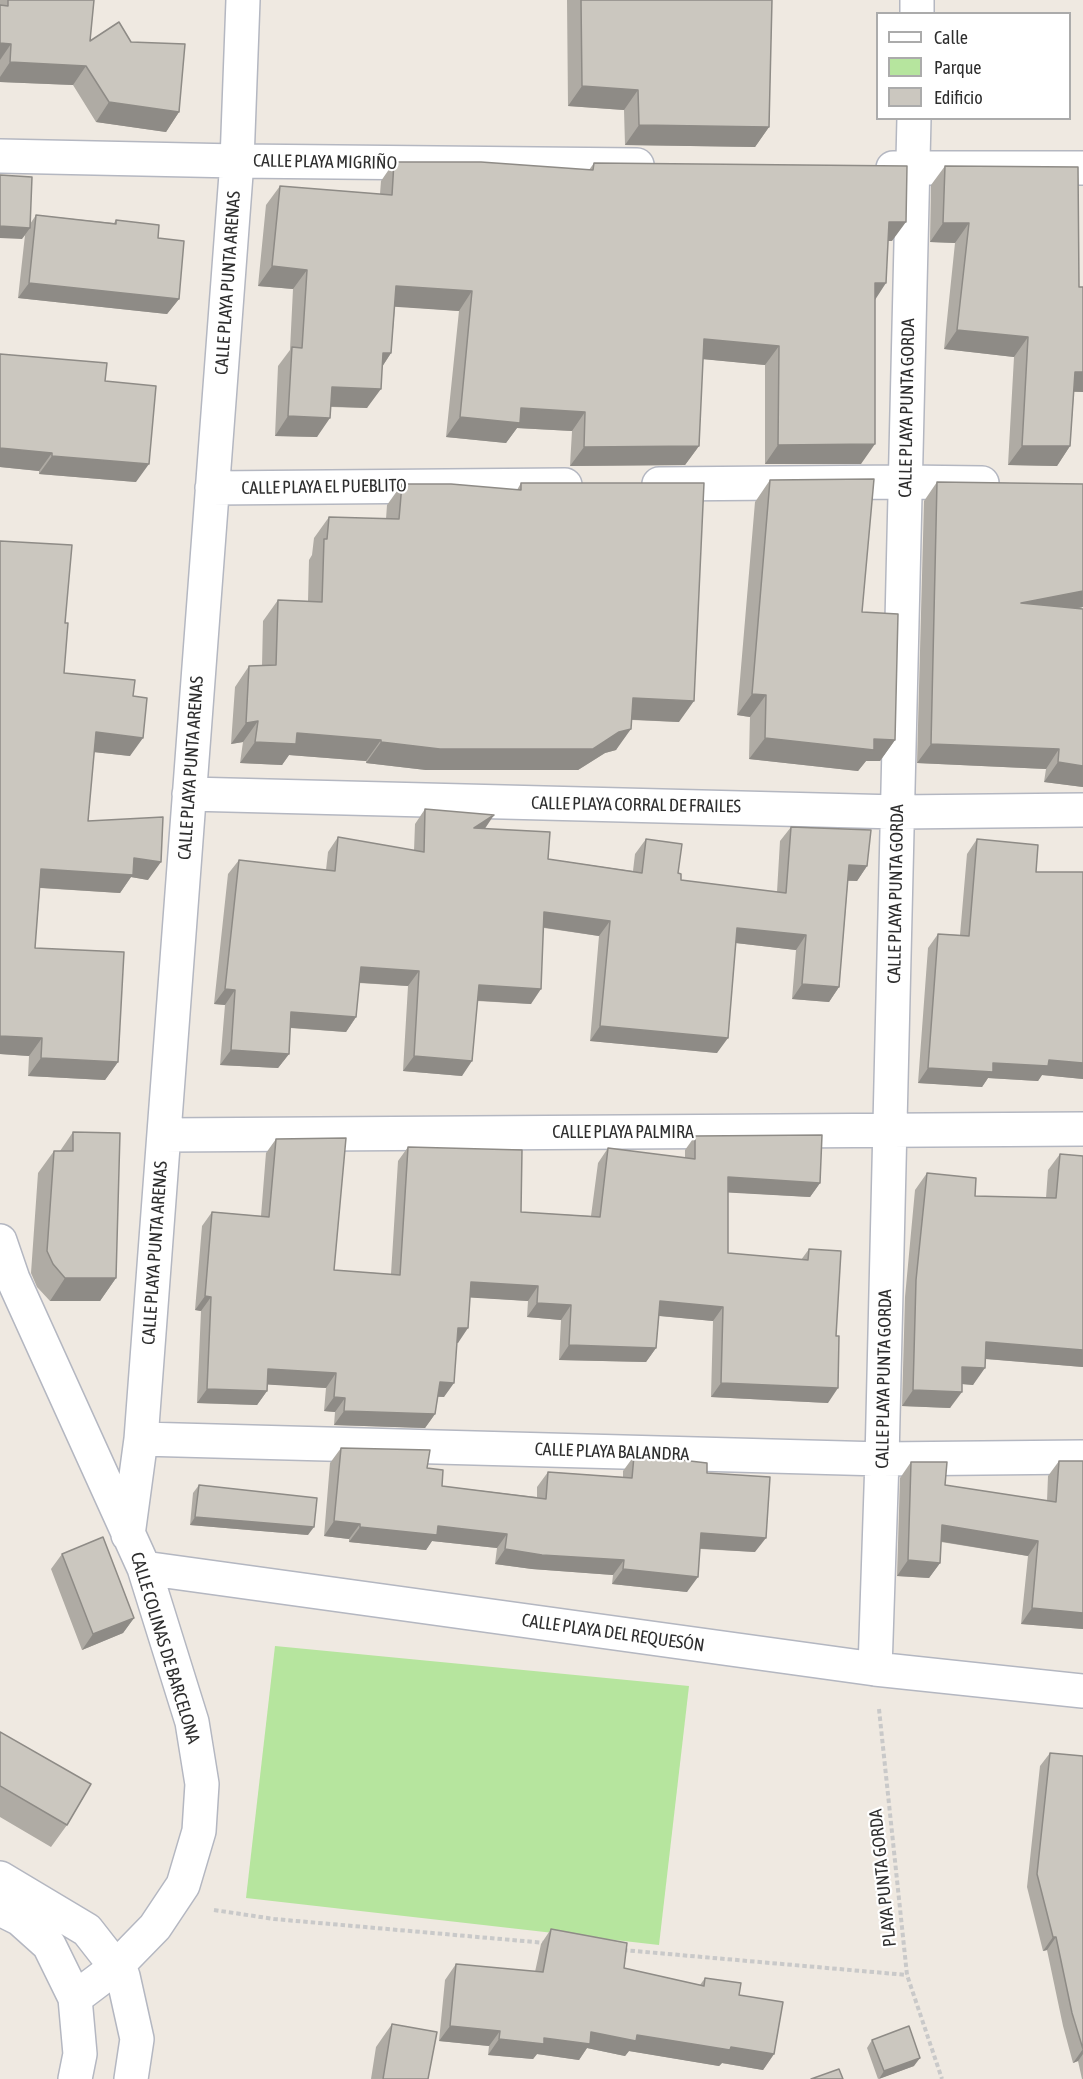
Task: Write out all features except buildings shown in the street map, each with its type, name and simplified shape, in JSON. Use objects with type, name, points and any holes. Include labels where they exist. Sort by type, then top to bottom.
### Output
[{"type":"street","name":"CALLE PLAYA PUNTA ARENAS","points":[[128,1535],[141,1439],[237,161],[243,0]]},
{"type":"street","name":"CALLE PLAYA PUNTA GORDA","points":[[875,1669],[914,120]]},
{"type":"street","name":"CALLE PLAYA MIGRIÑO","points":[[0,156],[664,165]]},
{"type":"street","points":[[866,168],[1083,168]]},
{"type":"street","points":[[631,484],[905,482],[1012,484]]},
{"type":"street","name":"CALLE PLAYA EL PUEBLITO","points":[[212,488],[595,485]]},
{"type":"street","name":"CALLE PLAYA CORRAL DE FRAILES","points":[[189,794],[898,812],[1083,810]]},
{"type":"street","name":"CALLE PLAYA PALMIRA","points":[[164,1135],[1083,1129]]},
{"type":"street","name":"CALLE COLINAS DE BARCELONA","points":[[0,1241],[13,1280],[144,1568],[192,1722],[202,1784],[199,1831],[183,1885],[155,1927],[116,1967],[75,1998]]},
{"type":"street","name":"CALLE PLAYA BALANDRA","points":[[141,1439],[882,1459],[1083,1457]]},
{"type":"street","name":"CALLE PLAYA DEL REQUESÓN","points":[[144,1568],[875,1669],[1083,1691]]},
{"type":"street","points":[[0,1878],[87,1930],[123,1976],[137,2039],[131,2079]]},
{"type":"street","points":[[0,1909],[20,1919],[48,1946],[75,1998],[80,2054],[75,2079]]},
{"type":"path","name":"PLAYA PUNTA GORDA","points":[[875,1669],[907,1975],[942,2079]]},
{"type":"path","points":[[183,1885],[215,1911],[274,1919],[549,1944]]},
{"type":"path","points":[[620,1950],[907,1975]]},
{"type":"green space","points":[[275,1646],[689,1686],[659,1945],[246,1898]]}]
